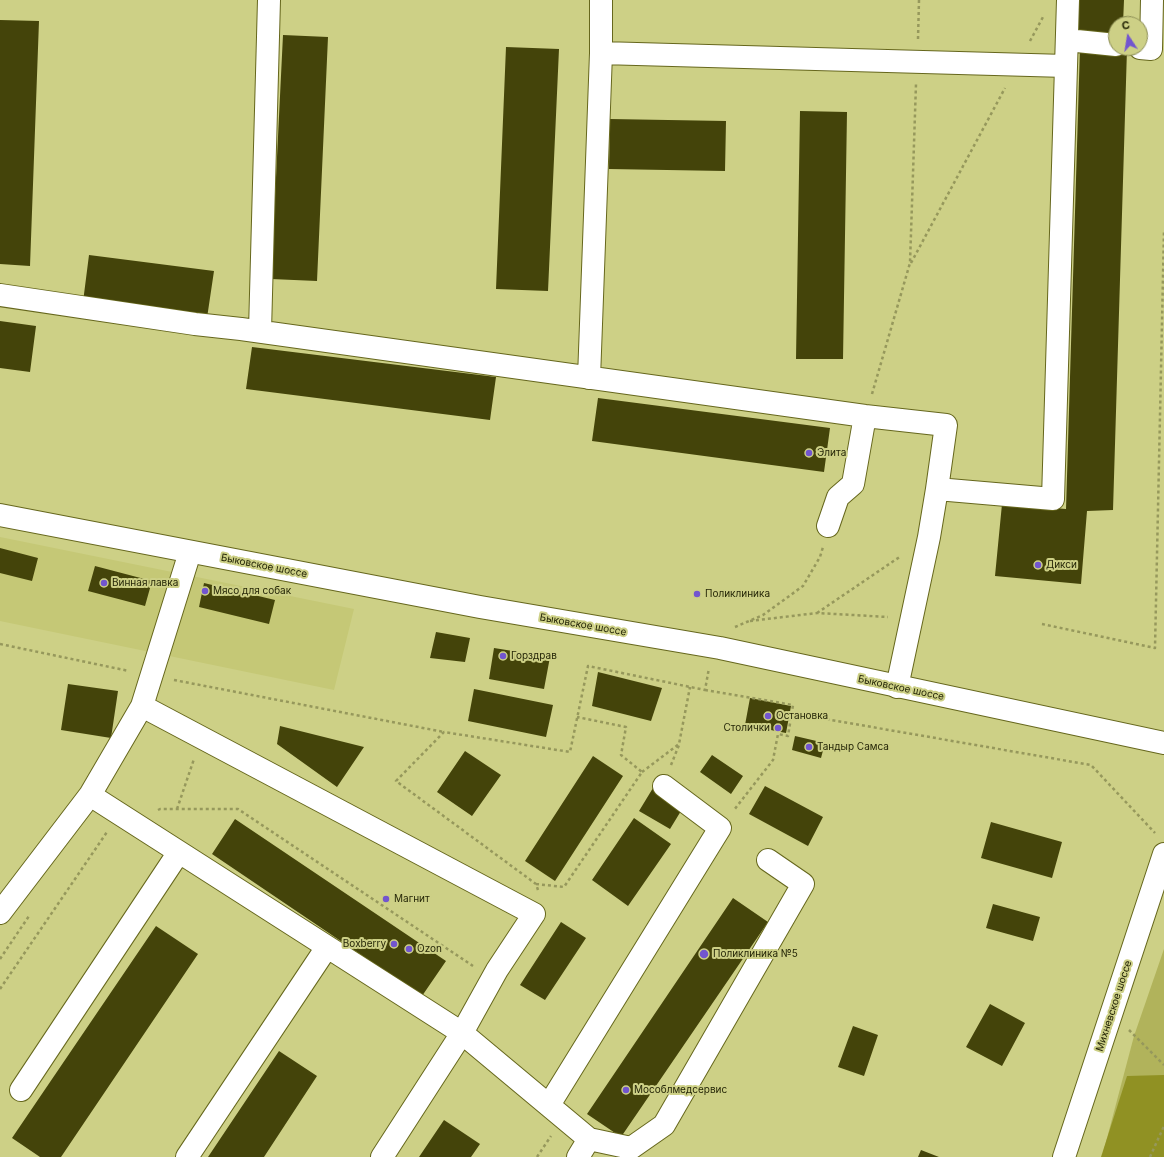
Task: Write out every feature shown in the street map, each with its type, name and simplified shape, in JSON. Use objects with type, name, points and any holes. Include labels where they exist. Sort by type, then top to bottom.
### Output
[{"type":"main road","points":[[260,331],[268,0]]},
{"type":"main road","points":[[588,378],[601,53],[601,0]]},
{"type":"main road","points":[[937,489],[1053,499],[1068,0]]},
{"type":"main road","points":[[1148,49],[1151,49],[1152,0]]},
{"type":"main road","points":[[1067,40],[1108,44]]},
{"type":"main road","points":[[601,53],[1066,66]]},
{"type":"main road","points":[[0,295],[187,323],[260,331],[865,416],[946,425],[929,537],[897,687]]},
{"type":"main road","points":[[828,526],[838,497],[853,484],[865,416]]},
{"type":"main road","name":"Быковское шоссе","points":[[0,515],[480,607],[713,647],[1164,743]]},
{"type":"main road","points":[[0,913],[90,795],[142,706],[190,552]]},
{"type":"main road","points":[[142,706],[534,914],[492,978],[462,1033],[382,1157]]},
{"type":"main road","points":[[549,1105],[720,828],[664,786]]},
{"type":"main road","points":[[90,795],[462,1033],[549,1105],[584,1148],[631,1148],[664,1125],[803,884],[768,860]]},
{"type":"main road","name":"Михневское шоссе","points":[[1064,1157],[1112,1013],[1161,846]]},
{"type":"main road","points":[[20,1090],[179,852]]},
{"type":"main road","points":[[187,1157],[327,947]]},
{"type":"path","points":[[910,263],[919,0]]},
{"type":"path","points":[[865,416],[910,263],[1046,13]]},
{"type":"path","points":[[1042,624],[1155,648],[1164,230]]},
{"type":"path","points":[[705,690],[713,647],[728,631],[763,615],[803,586],[820,557],[828,526]]},
{"type":"path","points":[[817,613],[929,537]]},
{"type":"path","points":[[745,622],[817,613],[912,618]]},
{"type":"path","points":[[0,644],[151,676],[444,732],[570,752],[588,666],[705,690],[793,705],[788,736],[778,734],[773,760],[720,828]]},
{"type":"path","points":[[444,732],[396,781],[536,884],[564,887],[642,772],[679,744],[690,687]]},
{"type":"path","points":[[791,713],[1091,765],[1161,846]]},
{"type":"path","points":[[577,717],[626,727],[621,755],[642,772]]},
{"type":"path","points":[[177,809],[201,737]]},
{"type":"path","points":[[0,989],[127,819],[160,809],[238,809],[492,978]]},
{"type":"path","points":[[534,914],[542,902],[536,884]]},
{"type":"path","points":[[1112,1013],[1164,1065]]},
{"type":"path","points":[[1150,1157],[1164,1126]]},
{"type":"shaded area","points":[[0,537],[354,609],[334,690],[0,621]]},
{"type":"shaded area","points":[[1164,949],[1164,1157],[1102,1157],[1134,1036]]},
{"type":"shaded area","points":[[1164,1075],[1164,1157],[1101,1157],[1127,1076]]},
{"type":"building","points":[[1077,0],[1124,0],[1123,16],[1108,16],[1108,37],[1077,37]]},
{"type":"building","points":[[0,20],[39,21],[30,266],[0,264]]},
{"type":"building","points":[[283,35],[328,37],[317,281],[271,279]]},
{"type":"building","points":[[506,47],[559,49],[548,291],[496,289]]},
{"type":"building","points":[[1080,47],[1108,48],[1108,56],[1127,56],[1113,510],[1087,511],[1081,584],[995,576],[1002,504],[1066,509]]},
{"type":"building","points":[[800,111],[847,112],[843,359],[796,359]]},
{"type":"building","points":[[610,119],[726,121],[725,171],[609,169]]},
{"type":"building","points":[[89,255],[214,271],[207,318],[83,302]]},
{"type":"building","points":[[0,321],[36,326],[30,372],[0,368]]},
{"type":"building","points":[[252,347],[496,377],[490,420],[246,389]]},
{"type":"building","points":[[598,398],[830,428],[824,472],[592,441]]},
{"type":"building","points":[[0,548],[38,558],[32,581],[0,573]]},
{"type":"building","points":[[95,566],[152,581],[145,606],[88,591]]},
{"type":"building","points":[[204,583],[275,600],[269,624],[199,607]]},
{"type":"building","points":[[436,632],[470,638],[465,662],[430,658]]},
{"type":"building","points":[[494,648],[550,657],[544,689],[489,679]]},
{"type":"building","points":[[598,672],[662,688],[651,721],[592,706]]},
{"type":"building","points":[[68,684],[118,691],[111,738],[61,730]]},
{"type":"building","points":[[474,689],[553,705],[546,737],[468,721]]},
{"type":"building","name":"Остановка","points":[[750,698],[791,706],[786,733],[745,725]]},
{"type":"building","points":[[280,726],[364,747],[337,787],[277,744]]},
{"type":"building","points":[[795,736],[825,743],[821,758],[792,750]]},
{"type":"building","points":[[465,751],[501,775],[472,816],[437,792]]},
{"type":"building","points":[[712,755],[743,776],[731,794],[700,772]]},
{"type":"building","points":[[593,756],[623,776],[555,881],[525,861]]},
{"type":"building","points":[[765,786],[823,817],[808,846],[749,814]]},
{"type":"building","points":[[653,788],[684,806],[670,829],[639,811]]},
{"type":"building","points":[[634,818],[671,844],[628,906],[592,880]]},
{"type":"building","points":[[235,819],[446,961],[422,996],[212,854]]},
{"type":"building","points":[[991,822],[1062,842],[1052,878],[981,858]]},
{"type":"building","points":[[733,898],[768,922],[621,1137],[587,1114]]},
{"type":"building","points":[[993,904],[1040,917],[1033,941],[986,928]]},
{"type":"building","points":[[561,922],[586,938],[545,1000],[520,985]]},
{"type":"building","points":[[156,926],[198,954],[61,1157],[40,1157],[12,1138]]},
{"type":"building","points":[[990,1004],[1025,1023],[1002,1066],[966,1047]]},
{"type":"building","points":[[853,1026],[878,1035],[864,1076],[838,1067]]},
{"type":"building","points":[[279,1051],[317,1076],[264,1157],[208,1157]]},
{"type":"building","points":[[444,1120],[480,1144],[471,1157],[419,1157]]},
{"type":"building","points":[[921,1150],[939,1157],[918,1157]]},
{"type":"place","name":"Элита","points":[[809,453]]},
{"type":"place","name":"Дикси","points":[[1038,565]]},
{"type":"place","name":"Винная лавка","points":[[104,583]]},
{"type":"place","name":"Мясо для собак","points":[[205,591]]},
{"type":"place","name":"Поликлиника","points":[[697,594]]},
{"type":"place","name":"Горздрав","points":[[503,656]]},
{"type":"place","name":"Остановка","points":[[768,716]]},
{"type":"place","name":"Столички","points":[[778,728]]},
{"type":"place","name":"Тандыр Самса","points":[[809,747]]},
{"type":"place","name":"Магнит","points":[[386,899]]},
{"type":"place","name":"Boxberry","points":[[394,944]]},
{"type":"place","name":"Ozon","points":[[409,949]]},
{"type":"place","name":"Поликлиника №5","points":[[704,954]]},
{"type":"place","name":"Мособлмедсервис","points":[[626,1090]]}]
